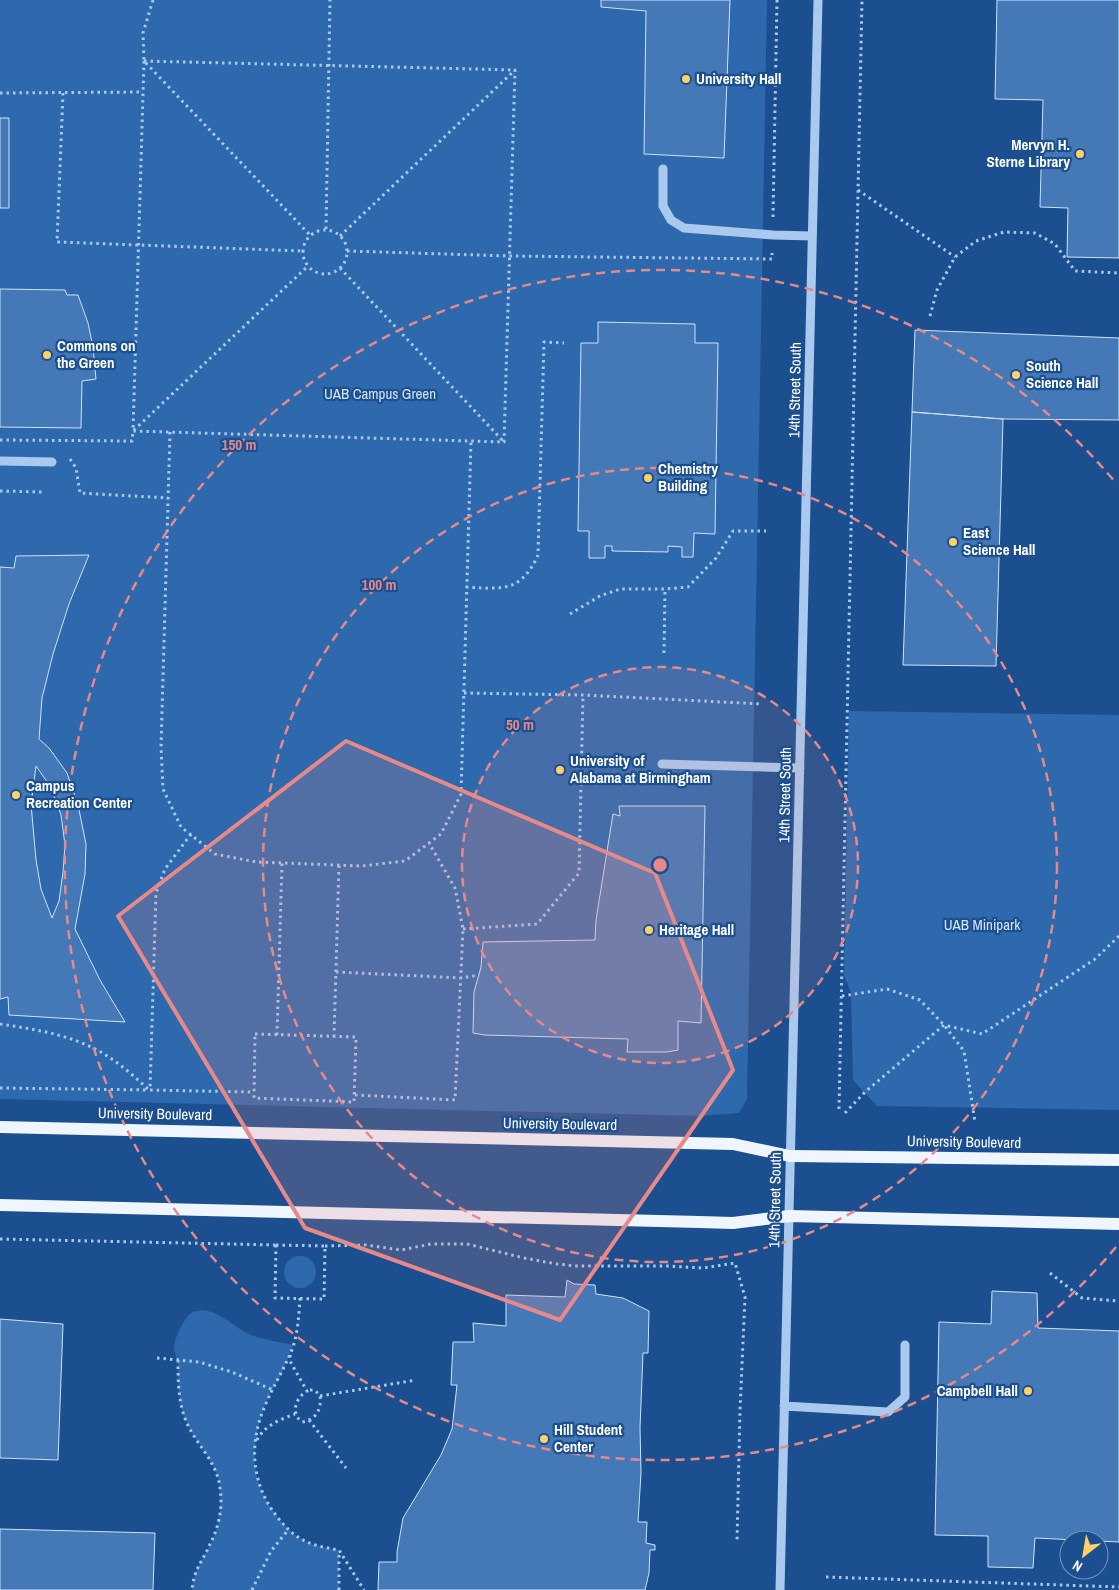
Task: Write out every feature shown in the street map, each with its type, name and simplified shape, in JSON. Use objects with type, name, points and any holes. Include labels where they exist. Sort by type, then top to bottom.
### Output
[{"type":"main road","name":"University Boulevard","points":[[0,1127],[733,1144],[790,1156],[1119,1160]]},
{"type":"main road","points":[[0,1205],[733,1223],[789,1216],[1119,1224]]},
{"type":"street","name":"14th Street South","points":[[780,1590],[818,0]]},
{"type":"street","points":[[664,169],[663,206],[671,220],[684,228],[812,236]]},
{"type":"street","points":[[0,461],[52,462]]},
{"type":"street","points":[[662,764],[800,768]]},
{"type":"street","points":[[784,1406],[888,1412],[905,1397],[905,1344]]},
{"type":"path","points":[[0,440],[132,441],[144,61],[143,33],[153,0]]},
{"type":"path","points":[[326,229],[330,0]]},
{"type":"path","points":[[347,251],[510,256],[772,259],[777,0]]},
{"type":"path","points":[[839,1109],[862,0]]},
{"type":"path","points":[[144,61],[515,70]]},
{"type":"path","points":[[144,61],[310,236]]},
{"type":"path","points":[[340,236],[515,70]]},
{"type":"path","points":[[504,442],[515,70]]},
{"type":"path","points":[[0,93],[143,92]]},
{"type":"path","points":[[63,93],[57,242],[302,251]]},
{"type":"path","points":[[858,190],[955,257]]},
{"type":"path","points":[[326,229],[340,236],[346,244],[347,251],[346,258],[340,268],[332,273],[325,274],[318,273],[308,266],[303,258],[302,251],[304,244],[310,236],[319,230],[326,229]]},
{"type":"path","points":[[930,316],[937,290],[955,257],[976,241],[1004,232],[1035,233],[1056,244],[1075,271],[1119,273]]},
{"type":"path","points":[[132,431],[308,266]]},
{"type":"path","points":[[340,268],[504,442]]},
{"type":"path","points":[[466,587],[492,588],[514,584],[533,567],[536,561],[538,554],[544,342],[564,343]]},
{"type":"path","points":[[132,431],[504,442]]},
{"type":"path","points":[[170,432],[161,747],[163,789],[181,827],[215,854],[256,862],[362,866],[405,861],[441,834],[461,794],[471,441]]},
{"type":"path","points":[[49,440],[54,444]]},
{"type":"path","points":[[67,454],[76,468],[80,494],[168,498]]},
{"type":"path","points":[[0,491],[42,492]]},
{"type":"path","points":[[570,614],[600,596],[620,589],[688,587],[716,558],[733,531],[766,531]]},
{"type":"path","points":[[664,589],[664,653]]},
{"type":"path","points":[[464,693],[762,704]]},
{"type":"path","points":[[463,929],[537,924],[579,874],[583,696]]},
{"type":"path","points":[[150,1090],[156,893],[165,869],[191,834]]},
{"type":"path","points":[[355,1095],[456,1100],[463,929],[455,888],[429,843]]},
{"type":"path","points":[[277,1035],[282,863]]},
{"type":"path","points":[[334,1037],[339,865]]},
{"type":"path","points":[[944,1025],[982,1034],[1095,959],[1119,936]]},
{"type":"path","points":[[336,972],[461,978],[479,975]]},
{"type":"path","points":[[842,996],[887,989],[920,1000],[944,1025],[964,1051],[975,1122]]},
{"type":"path","points":[[0,1024],[56,1034],[97,1050],[128,1071],[150,1090]]},
{"type":"path","points":[[845,1113],[865,1092],[944,1025]]},
{"type":"path","points":[[255,1034],[334,1037],[356,1037],[354,1102],[254,1098],[255,1034]]},
{"type":"path","points":[[0,1088],[254,1092]]},
{"type":"path","points":[[0,1239],[204,1245],[366,1245],[401,1250],[431,1244],[467,1244],[533,1260],[577,1266],[703,1268],[735,1263],[745,1297],[740,1391],[736,1542]]},
{"type":"path","points":[[276,1245],[275,1298],[324,1299],[325,1246]]},
{"type":"path","points":[[1050,1273],[1082,1298],[1119,1301]]},
{"type":"path","points":[[300,1298],[298,1325],[290,1354],[264,1406],[254,1444],[256,1473],[265,1499],[288,1530],[295,1536],[315,1545],[339,1550],[364,1590]]},
{"type":"path","points":[[290,1354],[294,1370],[307,1390]]},
{"type":"path","points":[[157,1358],[199,1362],[232,1372],[273,1390]]},
{"type":"path","points":[[178,1360],[180,1402],[186,1422],[213,1463],[220,1487],[220,1510],[217,1529],[198,1565],[193,1578],[192,1590]]},
{"type":"path","points":[[320,1396],[416,1380]]},
{"type":"path","points":[[307,1390],[314,1390],[320,1396],[320,1406],[317,1414],[309,1420],[302,1422],[295,1414],[298,1401],[307,1390]]},
{"type":"path","points":[[254,1444],[259,1435],[271,1424],[295,1414]]},
{"type":"path","points":[[309,1420],[346,1468]]},
{"type":"path","points":[[252,1590],[271,1551],[288,1530]]},
{"type":"path","points":[[339,1550],[339,1590]]},
{"type":"path","points":[[826,1577],[1119,1586]]},
{"type":"highlighted area","points":[[346,741],[655,873],[733,1070],[560,1320],[305,1228],[118,916]]},
{"type":"green space","name":"UAB Campus Green","points":[[0,0],[767,0],[747,1099],[739,1113],[700,1116],[0,1099]]},
{"type":"green space","name":"UAB Minipark","points":[[849,711],[1119,715],[1119,1110],[877,1106],[853,1080],[851,993],[844,975]]},
{"type":"green space","points":[[300,1256],[306,1257],[311,1261],[315,1266],[315,1278],[311,1283],[306,1287],[300,1288],[294,1287],[289,1283],[285,1278],[284,1272],[285,1266],[289,1261],[294,1257]]},
{"type":"green space","points":[[202,1310],[222,1317],[251,1335],[293,1345],[282,1373],[271,1392],[260,1422],[255,1449],[257,1475],[260,1488],[267,1501],[282,1522],[295,1535],[318,1546],[339,1550],[339,1590],[192,1590],[196,1571],[218,1525],[221,1503],[220,1489],[215,1470],[190,1430],[181,1408],[178,1363],[174,1346],[185,1320],[191,1313]]},
{"type":"building","name":"University Hall","points":[[601,0],[730,0],[724,158],[644,154],[646,11],[601,7]]},
{"type":"building","name":"Mervyn H. Sterne Library","points":[[997,0],[1119,0],[1119,258],[1067,257],[1068,208],[1040,207],[1043,100],[995,99]]},
{"type":"building","points":[[0,118],[9,118],[9,208],[0,208]]},
{"type":"building","name":"Commons on the Green","points":[[0,289],[65,290],[67,295],[78,295],[88,323],[93,347],[96,379],[82,381],[81,428],[0,427]]},
{"type":"building","name":"Chemistry Building","points":[[598,322],[695,324],[695,343],[718,343],[715,534],[694,533],[693,557],[682,557],[682,547],[668,546],[668,552],[612,551],[612,546],[605,546],[605,558],[589,558],[589,531],[578,531],[581,343],[598,343]]},
{"type":"building","name":"South Science Hall","points":[[915,330],[1119,338],[1119,420],[1003,419],[912,412]]},
{"type":"building","name":"East Science Hall","points":[[912,412],[1003,419],[996,666],[903,665]]},
{"type":"building","name":"Campus Recreation Center","points":[[89,555],[69,604],[53,654],[42,698],[39,739],[49,748],[67,773],[78,805],[86,844],[85,874],[75,929],[100,980],[125,1022],[9,1015],[8,997],[0,999],[0,567],[14,568],[16,556]],"holes":[[[36,766],[50,786],[61,815],[65,845],[59,901],[52,918],[41,889],[36,860],[31,804]]]},
{"type":"building","name":"Heritage Hall","points":[[619,806],[705,806],[701,1023],[678,1021],[678,1050],[667,1052],[627,1052],[628,1039],[485,1035],[473,1033],[474,992],[481,967],[483,942],[595,940],[596,920],[613,814],[620,816]]},
{"type":"building","name":"Hill Student Center","points":[[567,1280],[574,1284],[595,1285],[596,1294],[623,1298],[649,1311],[648,1353],[643,1353],[640,1428],[641,1473],[638,1522],[647,1522],[646,1543],[655,1545],[655,1550],[650,1550],[649,1573],[645,1590],[378,1590],[379,1562],[397,1562],[403,1518],[441,1455],[452,1429],[457,1385],[451,1385],[453,1342],[474,1342],[473,1323],[506,1326],[506,1295],[565,1297]]},
{"type":"building","name":"Campbell Hall","points":[[992,1291],[1037,1293],[1038,1328],[1119,1331],[1119,1542],[1109,1542],[1109,1530],[1059,1530],[1059,1539],[1035,1538],[1033,1568],[988,1567],[988,1536],[935,1535],[939,1322],[991,1324]]},
{"type":"building","points":[[0,1319],[63,1324],[58,1460],[0,1458]]},
{"type":"building","points":[[0,1529],[155,1533],[153,1590],[0,1590]]},
{"type":"place","name":"University Hall","points":[[686,79]]},
{"type":"place","name":"Mervyn H. Sterne Library","points":[[1080,154]]},
{"type":"place","name":"Commons on the Green","points":[[47,355]]},
{"type":"place","name":"South Science Hall","points":[[1016,375]]},
{"type":"place","name":"Chemistry Building","points":[[648,478]]},
{"type":"place","name":"East Science Hall","points":[[953,542]]},
{"type":"place","name":"University of Alabama at Birmingham","points":[[560,770]]},
{"type":"place","name":"Campus Recreation Center","points":[[16,795]]},
{"type":"place","name":"Heritage Hall","points":[[649,930]]},
{"type":"place","name":"Campbell Hall","points":[[1028,1391]]},
{"type":"place","name":"Hill Student Center","points":[[544,1439]]}]
